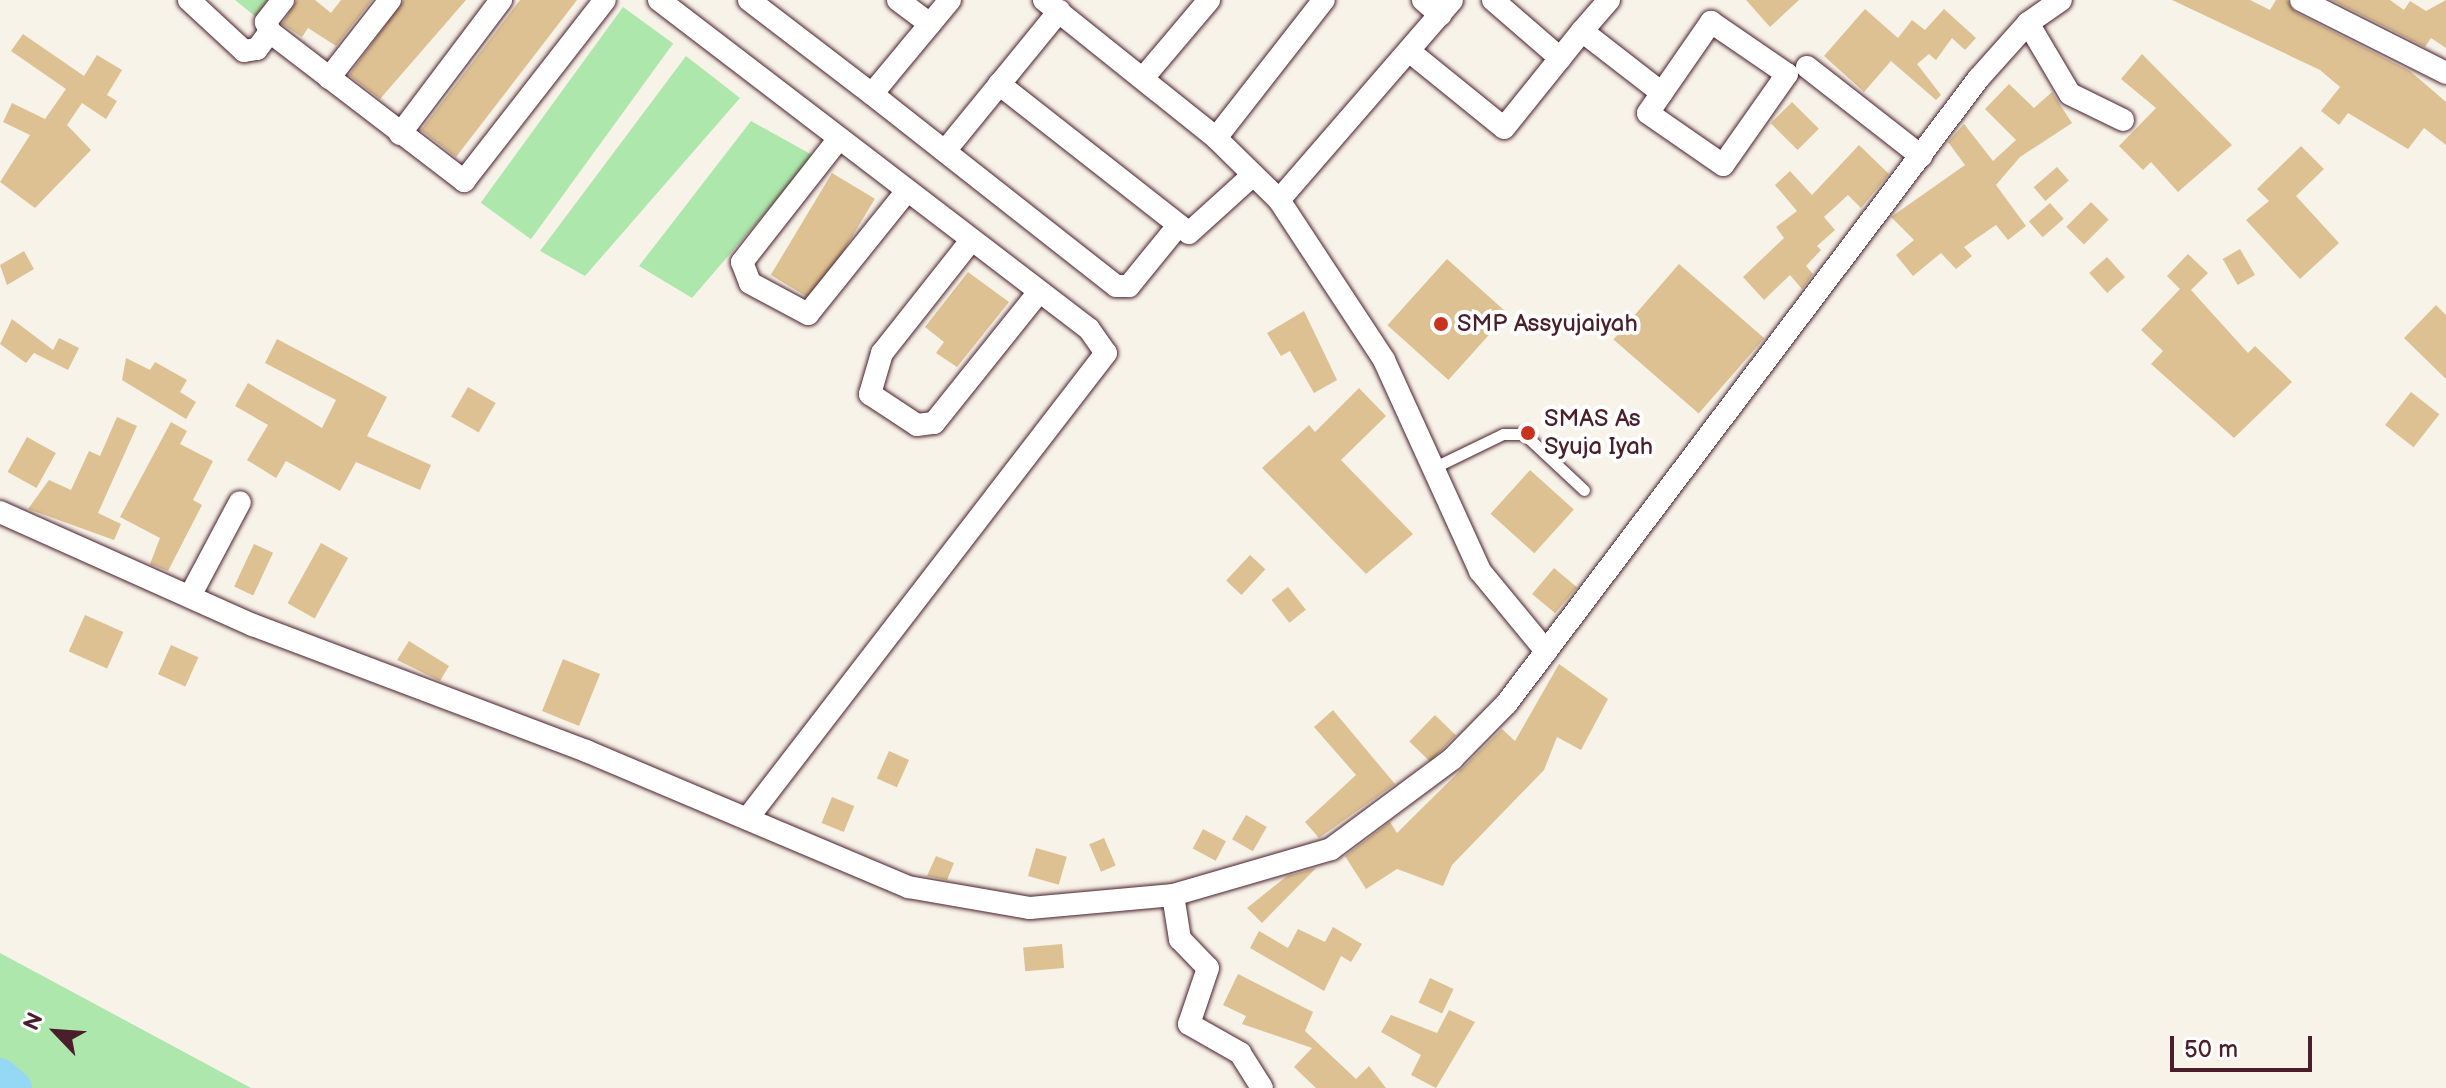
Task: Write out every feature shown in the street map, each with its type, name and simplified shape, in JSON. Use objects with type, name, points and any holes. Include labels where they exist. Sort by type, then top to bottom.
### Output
[{"type":"street","points":[[189,0],[244,51],[257,49],[270,32]]},
{"type":"street","points":[[283,0],[266,22],[270,32],[457,179],[472,177],[605,0]]},
{"type":"street","points":[[329,78],[390,0]]},
{"type":"street","points":[[400,134],[501,0]]},
{"type":"street","points":[[659,0],[969,243],[1089,329],[1106,353],[747,819]]},
{"type":"street","points":[[749,0],[1116,286],[1129,286],[1177,227]]},
{"type":"street","points":[[898,0],[930,24]]},
{"type":"street","points":[[872,94],[950,0]]},
{"type":"street","points":[[1144,77],[1209,0]]},
{"type":"street","points":[[1216,138],[1324,0]]},
{"type":"street","points":[[1493,0],[1560,58]]},
{"type":"street","points":[[1409,51],[1504,128],[1609,0]]},
{"type":"street","points":[[0,512],[190,596],[747,819],[851,867],[961,901],[1067,907],[1173,895],[1331,849],[1452,759],[1546,651],[1921,156],[2028,23],[2061,0]]},
{"type":"street","points":[[2301,0],[2446,73]]},
{"type":"street","points":[[1279,200],[1409,51],[1438,5]]},
{"type":"street","points":[[945,151],[999,84],[1051,6],[1144,77],[1216,138],[1279,200],[1384,360],[1437,466],[1480,571],[1546,651]]},
{"type":"street","points":[[1711,22],[1787,74],[1723,165],[1648,113],[1662,93],[1711,22]]},
{"type":"street","points":[[2028,23],[2070,94],[2123,120]]},
{"type":"street","points":[[1582,31],[1662,93]]},
{"type":"street","points":[[1807,67],[1921,156]]},
{"type":"street","points":[[999,84],[1177,227],[1198,230],[1253,175]]},
{"type":"street","points":[[837,141],[742,262],[750,283],[808,314],[906,192]]},
{"type":"street","points":[[969,243],[882,353],[871,370],[870,394],[917,425],[934,423],[1038,293]]},
{"type":"street","points":[[190,596],[240,502]]},
{"type":"street","points":[[1173,895],[1180,939],[1208,968],[1189,1024],[1240,1053],[1262,1088]]},
{"type":"lane","points":[[1437,466],[1503,434],[1524,434],[1584,490]]},
{"type":"green space","points":[[235,0],[268,0],[256,17]]},
{"type":"green space","points":[[623,7],[673,43],[531,239],[481,203]]},
{"type":"green space","points":[[686,56],[740,98],[585,276],[540,251]]},
{"type":"green space","points":[[751,121],[814,156],[692,298],[639,266]]},
{"type":"green space","points":[[0,953],[251,1088],[0,1088]]},
{"type":"building","points":[[297,0],[315,0],[331,13],[341,0],[372,0],[336,46],[308,28],[302,37],[282,24]]},
{"type":"building","points":[[404,0],[466,0],[380,99],[349,75]]},
{"type":"building","points":[[520,0],[577,0],[456,157],[421,130]]},
{"type":"building","points":[[1746,0],[1799,0],[1770,27]]},
{"type":"building","points":[[2172,0],[2250,0],[2270,10],[2276,0],[2287,0],[2295,12],[2410,71],[2446,102],[2446,145],[2424,128],[2408,149],[2348,113],[2339,125],[2321,111],[2340,87],[2320,70]]},
{"type":"building","points":[[2332,0],[2390,0],[2404,10],[2410,1],[2426,11],[2446,0],[2446,48],[2431,38],[2425,47]]},
{"type":"building","points":[[1865,9],[1898,38],[1912,20],[1925,30],[1944,9],[1976,38],[1965,50],[1952,38],[1936,60],[1929,54],[1917,64],[1941,95],[1936,100],[1891,61],[1864,92],[1824,56]]},
{"type":"building","points":[[23,34],[84,76],[97,55],[122,70],[107,95],[117,101],[106,119],[82,103],[67,125],[91,150],[35,208],[0,182],[30,135],[3,122],[12,103],[45,119],[66,89],[11,51]]},
{"type":"building","points":[[2142,54],[2232,145],[2178,192],[2151,162],[2143,170],[2119,146],[2156,108],[2121,79]]},
{"type":"building","points":[[2009,84],[2034,108],[2052,92],[2072,123],[2020,157],[1996,185],[2026,226],[2008,240],[1996,225],[1964,247],[1972,256],[1956,269],[1941,253],[1913,276],[1896,255],[1914,240],[1891,217],[1965,165],[1948,142],[1964,124],[1993,161],[2016,140],[1985,109]]},
{"type":"building","points":[[1792,102],[1819,129],[1798,150],[1771,123]]},
{"type":"building","points":[[1859,145],[1889,174],[1861,208],[1848,195],[1824,217],[1835,230],[1817,246],[1821,250],[1806,266],[1813,274],[1802,289],[1790,275],[1764,300],[1743,277],[1784,238],[1776,227],[1797,211],[1775,185],[1790,171],[1812,195]]},
{"type":"building","points":[[2301,146],[2324,169],[2296,196],[2339,243],[2300,279],[2246,220],[2269,201],[2257,189]]},
{"type":"building","points":[[2057,167],[2069,181],[2045,201],[2034,187]]},
{"type":"building","points":[[832,173],[875,199],[814,301],[771,275]]},
{"type":"building","points":[[2091,202],[2109,220],[2084,244],[2066,227]]},
{"type":"building","points":[[2050,203],[2064,219],[2043,237],[2029,221]]},
{"type":"building","points":[[2240,249],[2255,275],[2238,285],[2223,259]]},
{"type":"building","points":[[24,251],[34,269],[7,285],[0,265]]},
{"type":"building","points":[[2188,254],[2208,273],[2191,290],[2248,353],[2255,346],[2292,382],[2234,438],[2151,364],[2163,351],[2141,330],[2180,289],[2167,276]]},
{"type":"building","points":[[2107,257],[2125,277],[2107,293],[2089,273]]},
{"type":"building","points":[[1447,259],[1508,314],[1448,380],[1387,325]]},
{"type":"building","points":[[1679,264],[1764,338],[1699,414],[1613,339]]},
{"type":"building","points":[[968,272],[1009,302],[957,367],[936,353],[944,342],[925,327]]},
{"type":"building","points":[[2436,305],[2446,315],[2446,379],[2404,338]]},
{"type":"building","points":[[1304,311],[1337,380],[1314,393],[1290,351],[1281,356],[1267,333]]},
{"type":"building","points":[[12,319],[53,350],[59,338],[79,348],[68,370],[34,353],[26,363],[0,344]]},
{"type":"building","points":[[277,339],[387,397],[367,436],[431,465],[420,490],[356,462],[340,491],[286,461],[276,478],[247,460],[268,425],[235,406],[248,383],[322,428],[336,400],[265,363]]},
{"type":"building","points":[[126,358],[150,370],[155,362],[187,380],[180,392],[196,402],[186,419],[122,380]]},
{"type":"building","points":[[468,387],[496,403],[479,432],[451,416]]},
{"type":"building","points":[[1359,388],[1386,416],[1341,460],[1413,534],[1366,574],[1262,468],[1309,425],[1315,432]]},
{"type":"building","points":[[2411,392],[2439,414],[2414,447],[2385,425]]},
{"type":"building","points":[[117,417],[137,426],[98,513],[121,524],[114,540],[28,509],[49,480],[71,490],[89,451],[100,456]]},
{"type":"building","points":[[171,422],[187,431],[180,444],[213,461],[193,500],[202,505],[168,571],[150,564],[160,538],[120,517]]},
{"type":"building","points":[[27,437],[56,453],[36,488],[8,472]]},
{"type":"building","points":[[1530,470],[1574,509],[1534,553],[1491,514]]},
{"type":"building","points":[[321,543],[348,558],[315,618],[288,603]]},
{"type":"building","points":[[254,544],[273,553],[253,595],[234,587]]},
{"type":"building","points":[[1250,555],[1265,569],[1241,595],[1226,581]]},
{"type":"building","points":[[1554,568],[1577,587],[1555,613],[1532,594]]},
{"type":"building","points":[[1288,587],[1306,610],[1289,623],[1271,600]]},
{"type":"building","points":[[85,615],[123,632],[107,669],[69,652]]},
{"type":"building","points":[[409,641],[449,666],[440,681],[397,660]]},
{"type":"building","points":[[171,645],[198,657],[185,686],[158,674]]},
{"type":"building","points":[[563,659],[600,674],[579,726],[542,711]]},
{"type":"building","points":[[1559,664],[1608,699],[1581,750],[1557,737],[1544,770],[1452,865],[1443,886],[1397,869],[1366,889],[1345,856],[1390,822],[1397,833],[1502,729],[1515,741]]},
{"type":"building","points":[[1333,710],[1395,784],[1319,838],[1305,822],[1356,775],[1314,727]]},
{"type":"building","points":[[1435,715],[1456,735],[1430,762],[1409,742]]},
{"type":"building","points":[[889,751],[909,760],[897,787],[877,778]]},
{"type":"building","points":[[832,797],[854,806],[844,832],[822,823]]},
{"type":"building","points":[[1246,815],[1267,827],[1253,851],[1232,839]]},
{"type":"building","points":[[1203,829],[1226,841],[1216,861],[1193,848]]},
{"type":"building","points":[[1104,838],[1116,866],[1101,872],[1089,844]]},
{"type":"building","points":[[1036,848],[1067,857],[1059,885],[1028,876]]},
{"type":"building","points":[[936,856],[954,863],[947,880],[927,876]]},
{"type":"building","points":[[1316,868],[1262,923],[1247,908],[1287,876]]},
{"type":"building","points":[[1333,927],[1362,944],[1351,962],[1341,956],[1324,991],[1250,948],[1259,931],[1288,948],[1298,929],[1325,942]]},
{"type":"building","points":[[1062,944],[1064,968],[1025,971],[1023,947]]},
{"type":"building","points":[[1238,974],[1313,1012],[1305,1031],[1356,1079],[1369,1066],[1386,1088],[1316,1088],[1294,1067],[1312,1048],[1242,1024],[1246,1016],[1223,1005]]},
{"type":"building","points":[[1430,978],[1454,989],[1442,1013],[1419,1002]]},
{"type":"building","points":[[1449,1010],[1475,1022],[1436,1088],[1411,1075],[1421,1055],[1381,1032],[1391,1015],[1437,1033]]},
{"type":"waterway","points":[[0,1075],[15,1088]]},
{"type":"place","name":"SMP Assyujaiyah","points":[[1441,324]]},
{"type":"place","name":"SMAS As Syuja Iyah","points":[[1528,433]]}]
